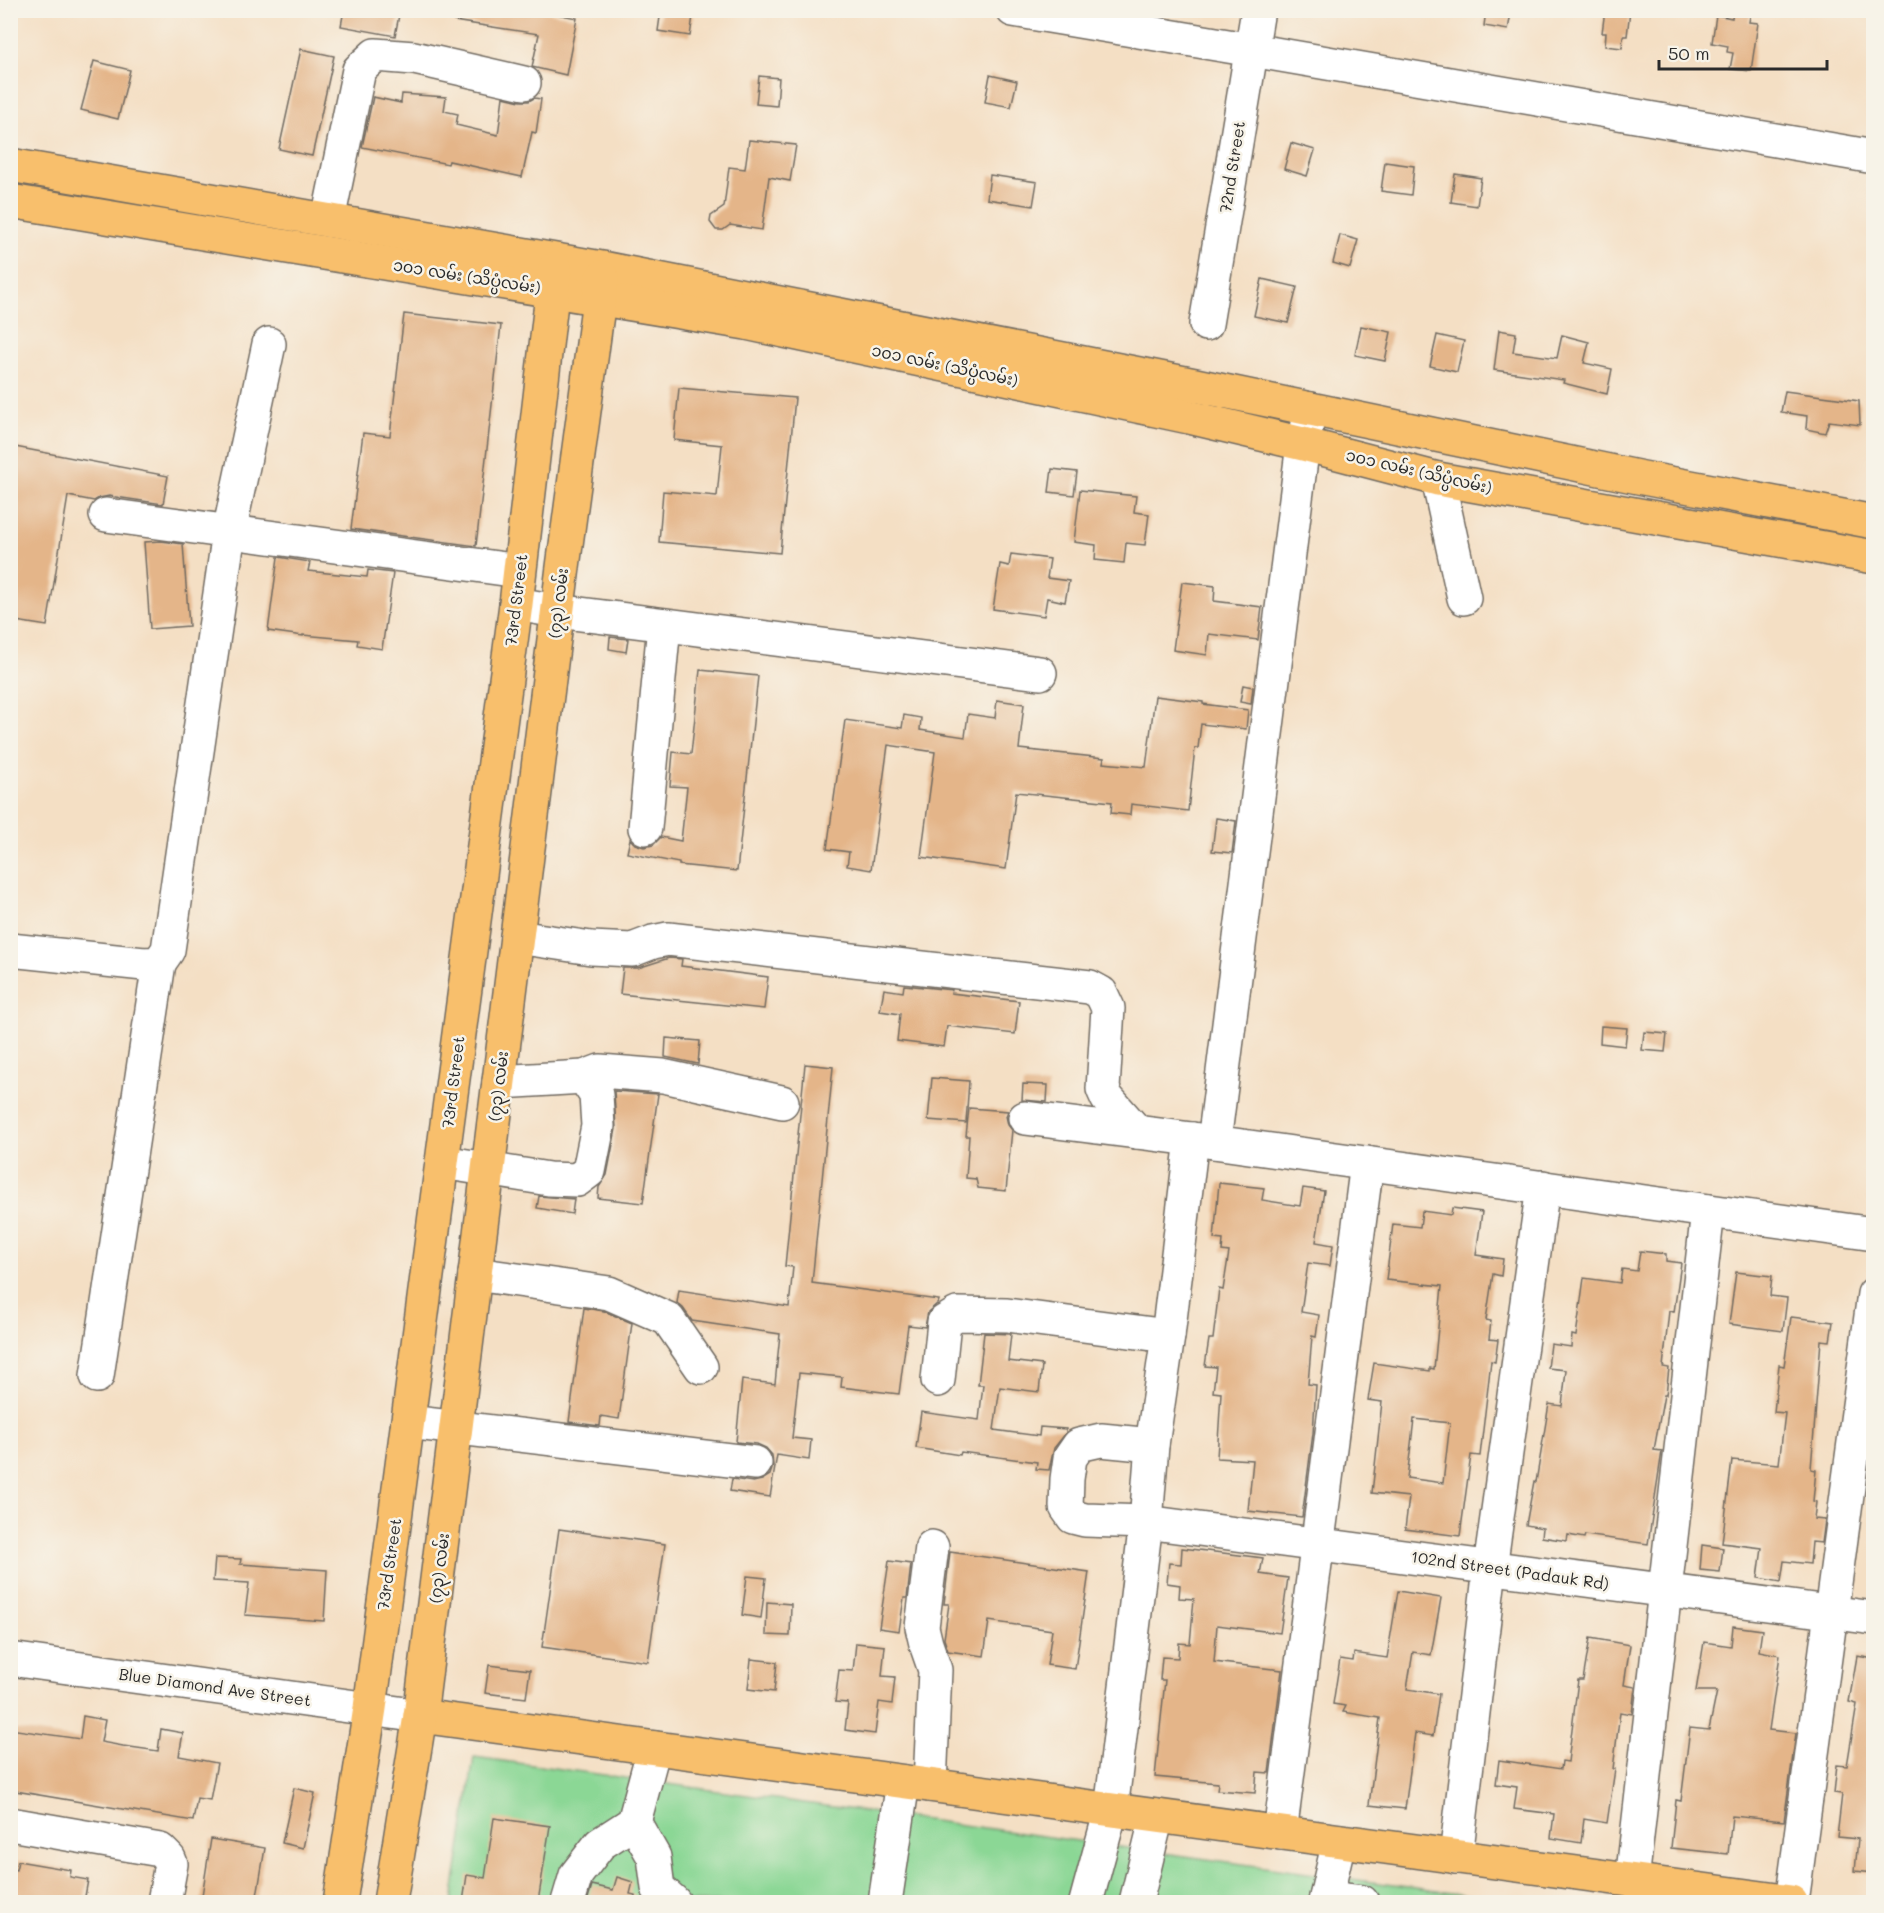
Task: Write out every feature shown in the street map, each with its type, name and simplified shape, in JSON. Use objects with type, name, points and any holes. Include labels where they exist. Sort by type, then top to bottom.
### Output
[{"type":"main road","name":"၁၀၁ လမ်း (သိပ္ပံလမ်း)","points":[[10,165],[328,220],[554,275]]},
{"type":"main road","name":"၁၀၁ လမ်း (သိပ္ပံလမ်း)","points":[[10,201],[554,275],[1195,385],[1638,477],[1874,522]]},
{"type":"main road","name":"73rd Street","points":[[340,1902],[370,1708],[516,604],[554,275]]},
{"type":"main road","name":"၁၀၁ လမ်း (သိပ္ပံလမ်း)","points":[[601,283],[746,323],[1189,417],[1438,478],[1874,557]]},
{"type":"main road","name":"(၇၃) လမ်း","points":[[390,1902],[420,1716],[601,283]]},
{"type":"main road","points":[[1189,417],[1195,385]]},
{"type":"main road","points":[[420,1716],[1791,1902]]},
{"type":"street","points":[[1013,10],[1874,158]]},
{"type":"street","name":"72nd Street","points":[[1206,324],[1258,10]]},
{"type":"street","points":[[328,220],[359,70],[375,55],[414,58],[524,82]]},
{"type":"street","points":[[97,1376],[159,963],[168,950],[230,532],[269,344]]},
{"type":"street","points":[[1086,1902],[1111,1810],[1146,1522],[1152,1445],[1168,1336],[1203,1140],[1303,444],[1310,409]]},
{"type":"street","points":[[1632,514],[1638,477]]},
{"type":"street","points":[[1438,478],[1464,598]]},
{"type":"street","points":[[106,515],[519,572]]},
{"type":"street","points":[[516,604],[1040,673]]},
{"type":"street","points":[[645,828],[664,625]]},
{"type":"street","points":[[517,937],[591,948],[632,950],[668,939],[1089,987],[1101,993],[1108,1008],[1103,1089],[1107,1098],[1137,1132]]},
{"type":"street","points":[[10,950],[144,964],[159,963]]},
{"type":"street","points":[[499,1082],[584,1077],[600,1071],[663,1076],[782,1102]]},
{"type":"street","points":[[442,1162],[549,1179],[577,1180],[589,1171],[598,1126],[596,1095],[584,1077]]},
{"type":"street","points":[[1025,1118],[1203,1140],[1874,1234]]},
{"type":"street","points":[[1280,1833],[1367,1163]]},
{"type":"street","points":[[1456,1857],[1490,1568],[1543,1188]]},
{"type":"street","points":[[1632,1881],[1708,1211]]},
{"type":"street","points":[[475,1274],[609,1293],[668,1319],[701,1367]]},
{"type":"street","points":[[1791,1902],[1874,1294]]},
{"type":"street","points":[[938,1380],[944,1322],[957,1314],[1007,1315],[1168,1336]]},
{"type":"street","points":[[408,1422],[755,1463]]},
{"type":"street","name":"102nd Street (Padauk Rd)","points":[[1152,1445],[1101,1440],[1079,1445],[1070,1458],[1067,1479],[1066,1507],[1073,1517],[1085,1520],[1146,1522],[1874,1618]]},
{"type":"street","points":[[885,1902],[917,1784],[935,1670],[922,1627],[932,1547]]},
{"type":"street","name":"Blue Diamond Ave Street","points":[[10,1659],[420,1716]]},
{"type":"street","points":[[568,1902],[576,1875],[600,1844],[634,1822],[654,1748]]},
{"type":"street","points":[[1136,1902],[1157,1816]]},
{"type":"street","points":[[634,1822],[654,1857],[658,1888],[674,1902]]},
{"type":"street","points":[[10,1824],[160,1850],[166,1854],[171,1864],[164,1902]]},
{"type":"street","points":[[1339,1841],[1326,1900],[1362,1902]]},
{"type":"green space","points":[[474,1757],[1516,1902],[452,1902]]},
{"type":"building","points":[[344,10],[400,10],[395,36],[341,26]]},
{"type":"building","points":[[455,10],[536,10],[577,18],[566,75],[532,67],[539,34],[454,21]]},
{"type":"building","points":[[661,10],[693,16],[690,36],[658,31]]},
{"type":"building","points":[[1486,10],[1506,10],[1511,13],[1508,30],[1484,26]]},
{"type":"building","points":[[1605,10],[1630,10],[1627,36],[1623,36],[1622,48],[1605,46],[1606,33],[1602,33]]},
{"type":"building","points":[[1733,10],[1751,10],[1749,22],[1758,23],[1751,71],[1730,69],[1733,53],[1727,52],[1728,46],[1712,43],[1716,15],[1732,18]]},
{"type":"building","points":[[301,49],[334,56],[312,156],[279,149]]},
{"type":"building","points":[[94,61],[130,70],[118,119],[81,110]]},
{"type":"building","points":[[990,75],[1017,81],[1011,107],[985,102]]},
{"type":"building","points":[[759,76],[779,78],[777,106],[756,104]]},
{"type":"building","points":[[402,94],[446,97],[444,111],[458,114],[456,125],[498,135],[503,97],[520,101],[541,99],[536,133],[532,132],[522,177],[449,161],[448,164],[362,147],[373,97],[401,103]]},
{"type":"building","points":[[749,140],[796,145],[790,181],[769,177],[762,230],[730,225],[723,230],[716,230],[710,222],[711,216],[724,207],[729,167],[745,169]]},
{"type":"building","points":[[1291,143],[1315,150],[1307,176],[1284,169]]},
{"type":"building","points":[[1385,162],[1414,166],[1411,195],[1381,191]]},
{"type":"building","points":[[1455,174],[1481,178],[1477,206],[1451,202]]},
{"type":"building","points":[[990,175],[1037,182],[1033,206],[987,199]]},
{"type":"building","points":[[1340,235],[1358,240],[1350,268],[1333,263]]},
{"type":"building","points":[[1262,279],[1297,287],[1288,323],[1254,316]]},
{"type":"building","points":[[404,314],[501,325],[476,546],[351,529],[363,433],[390,436]]},
{"type":"building","points":[[1361,326],[1391,332],[1385,361],[1355,355]]},
{"type":"building","points":[[1499,330],[1516,333],[1513,352],[1557,358],[1562,335],[1589,342],[1584,363],[1612,369],[1607,394],[1563,383],[1564,380],[1494,370]]},
{"type":"building","points":[[1437,335],[1464,341],[1457,372],[1430,366]]},
{"type":"building","points":[[679,388],[795,398],[780,553],[659,542],[663,491],[717,496],[722,445],[674,440]]},
{"type":"building","points":[[1785,391],[1859,401],[1860,425],[1829,421],[1825,433],[1806,429],[1807,416],[1781,412]]},
{"type":"building","points":[[10,446],[168,476],[163,504],[109,496],[94,501],[68,496],[47,626],[10,620]]},
{"type":"building","points":[[1052,469],[1077,472],[1074,495],[1049,492]]},
{"type":"building","points":[[1080,490],[1136,496],[1134,512],[1149,514],[1145,545],[1126,543],[1124,563],[1095,560],[1096,545],[1074,542]]},
{"type":"building","points":[[161,541],[183,544],[189,626],[150,629],[144,542]]},
{"type":"building","points":[[1011,554],[1050,559],[1047,578],[1069,581],[1065,602],[1047,598],[1044,616],[993,609],[1000,564],[1009,566]]},
{"type":"building","points":[[278,557],[310,562],[308,571],[367,577],[368,570],[393,573],[382,649],[357,645],[358,640],[268,631]]},
{"type":"building","points":[[1182,582],[1215,586],[1214,601],[1262,607],[1258,640],[1209,634],[1207,655],[1173,650]]},
{"type":"building","points":[[610,637],[628,639],[626,652],[609,649]]},
{"type":"building","points":[[700,670],[758,676],[737,871],[679,865],[679,863],[627,853],[630,839],[635,844],[644,847],[653,845],[661,837],[681,841],[687,787],[670,786],[673,752],[691,754]]},
{"type":"building","points":[[1243,685],[1253,687],[1251,704],[1240,702]]},
{"type":"building","points":[[1155,696],[1248,710],[1246,729],[1201,724],[1198,748],[1195,748],[1188,811],[1131,804],[1130,815],[1111,813],[1112,802],[1016,792],[1006,869],[921,857],[935,752],[888,745],[871,870],[847,866],[849,852],[827,849],[845,720],[902,728],[904,715],[921,718],[920,730],[965,737],[968,714],[995,718],[997,700],[1024,704],[1019,749],[1104,758],[1103,763],[1146,767]]},
{"type":"building","points":[[1216,818],[1236,821],[1232,853],[1212,851]]},
{"type":"building","points":[[669,958],[682,959],[681,966],[768,977],[764,1009],[620,994],[623,968],[638,968]]},
{"type":"building","points":[[904,985],[1019,1001],[1015,1034],[947,1026],[944,1047],[897,1041],[900,1014],[880,1011],[884,989],[903,992]]},
{"type":"building","points":[[1601,1026],[1627,1028],[1625,1046],[1600,1043]]},
{"type":"building","points":[[1644,1032],[1667,1034],[1665,1052],[1642,1050]]},
{"type":"building","points":[[666,1038],[700,1041],[698,1064],[665,1057]]},
{"type":"building","points":[[805,1064],[833,1067],[812,1283],[939,1300],[928,1312],[925,1327],[908,1325],[899,1394],[841,1387],[842,1377],[799,1373],[792,1438],[811,1440],[809,1460],[777,1455],[770,1497],[730,1491],[732,1479],[753,1482],[762,1480],[770,1475],[773,1466],[772,1455],[766,1448],[757,1444],[736,1442],[742,1380],[775,1384],[780,1334],[692,1321],[677,1303],[679,1290],[789,1307],[793,1267],[785,1266]]},
{"type":"building","points":[[932,1078],[969,1081],[966,1123],[928,1120]]},
{"type":"building","points":[[1023,1084],[1048,1085],[1047,1102],[1022,1100]]},
{"type":"building","points":[[614,1091],[658,1094],[643,1203],[598,1198],[599,1187],[607,1175],[616,1129]]},
{"type":"building","points":[[969,1108],[1008,1111],[1006,1116],[1012,1130],[1006,1191],[978,1188],[976,1179],[966,1178]]},
{"type":"building","points":[[1219,1183],[1264,1188],[1262,1200],[1300,1206],[1303,1188],[1324,1191],[1316,1242],[1333,1245],[1330,1266],[1308,1263],[1301,1312],[1319,1315],[1316,1337],[1312,1336],[1308,1384],[1316,1385],[1313,1433],[1302,1517],[1248,1511],[1253,1460],[1217,1458],[1221,1393],[1213,1392],[1216,1367],[1205,1366],[1209,1339],[1213,1339],[1219,1289],[1223,1290],[1229,1252],[1222,1251],[1223,1240],[1214,1239]]},
{"type":"building","points":[[539,1196],[574,1199],[572,1214],[537,1208]]},
{"type":"building","points":[[1452,1208],[1482,1212],[1476,1255],[1503,1259],[1501,1276],[1493,1274],[1486,1320],[1491,1321],[1489,1339],[1498,1340],[1495,1362],[1491,1361],[1480,1456],[1471,1455],[1460,1536],[1405,1529],[1409,1497],[1372,1493],[1382,1402],[1368,1400],[1374,1363],[1430,1371],[1430,1368],[1434,1369],[1442,1286],[1386,1280],[1393,1224],[1420,1227],[1422,1211],[1451,1215]],"holes":[[[1414,1419],[1450,1423],[1443,1483],[1407,1478]]]},
{"type":"building","points":[[1640,1251],[1666,1254],[1666,1261],[1681,1263],[1674,1312],[1669,1311],[1663,1367],[1669,1368],[1666,1395],[1664,1395],[1654,1450],[1662,1451],[1648,1544],[1585,1535],[1584,1538],[1568,1535],[1567,1541],[1542,1537],[1543,1528],[1526,1525],[1549,1404],[1562,1406],[1566,1370],[1548,1368],[1551,1344],[1571,1347],[1572,1335],[1576,1336],[1584,1278],[1620,1283],[1622,1269],[1637,1271]]},
{"type":"building","points":[[1736,1272],[1772,1276],[1770,1296],[1787,1298],[1783,1331],[1729,1324]]},
{"type":"building","points":[[584,1308],[604,1311],[632,1323],[619,1419],[601,1416],[600,1426],[569,1422]]},
{"type":"building","points":[[1791,1317],[1833,1322],[1830,1341],[1821,1340],[1811,1469],[1816,1470],[1814,1519],[1825,1520],[1822,1543],[1812,1542],[1810,1564],[1784,1561],[1781,1582],[1758,1578],[1762,1548],[1722,1543],[1732,1460],[1779,1464],[1785,1413],[1774,1412],[1779,1365],[1784,1366]]},
{"type":"building","points":[[984,1333],[1011,1334],[1008,1361],[1042,1365],[1039,1392],[1000,1387],[994,1430],[1039,1436],[1040,1427],[1066,1429],[1066,1433],[1054,1448],[1049,1470],[1036,1469],[1037,1462],[961,1452],[960,1455],[916,1448],[921,1412],[979,1420],[983,1385],[978,1385]]},
{"type":"building","points":[[559,1529],[665,1544],[648,1662],[542,1647]]},
{"type":"building","points":[[1702,1545],[1723,1548],[1720,1572],[1700,1570]]},
{"type":"building","points":[[1182,1548],[1263,1558],[1260,1574],[1288,1578],[1280,1633],[1217,1625],[1214,1662],[1282,1670],[1269,1773],[1257,1772],[1255,1793],[1217,1790],[1218,1783],[1155,1777],[1165,1680],[1160,1680],[1162,1657],[1178,1658],[1179,1643],[1190,1644],[1194,1599],[1179,1598],[1180,1585],[1167,1583],[1169,1563],[1181,1564]]},
{"type":"building","points":[[950,1552],[1089,1572],[1075,1669],[1047,1665],[1052,1630],[989,1621],[984,1656],[948,1651],[944,1639],[949,1604],[944,1604]]},
{"type":"building","points":[[215,1558],[241,1559],[240,1564],[327,1570],[324,1621],[245,1615],[249,1583],[213,1581]]},
{"type":"building","points":[[889,1561],[911,1564],[907,1598],[904,1598],[899,1631],[879,1628]]},
{"type":"building","points":[[747,1576],[766,1578],[761,1618],[742,1615]]},
{"type":"building","points":[[1398,1591],[1441,1598],[1431,1655],[1413,1652],[1407,1689],[1439,1694],[1433,1736],[1415,1733],[1405,1809],[1369,1805],[1380,1718],[1343,1712],[1346,1706],[1333,1704],[1340,1659],[1353,1661],[1354,1653],[1387,1658]]},
{"type":"building","points":[[767,1602],[791,1604],[790,1636],[766,1635]]},
{"type":"building","points":[[1733,1626],[1762,1630],[1759,1651],[1780,1655],[1769,1730],[1796,1733],[1784,1821],[1732,1816],[1728,1854],[1671,1848],[1676,1800],[1681,1801],[1690,1728],[1709,1730],[1717,1691],[1696,1691],[1704,1642],[1731,1646]]},
{"type":"building","points":[[1590,1638],[1630,1645],[1624,1685],[1635,1687],[1632,1714],[1620,1712],[1607,1823],[1584,1819],[1581,1843],[1551,1838],[1554,1814],[1514,1809],[1517,1787],[1496,1784],[1499,1760],[1561,1769],[1562,1761],[1568,1762],[1578,1680],[1583,1680]]},
{"type":"building","points":[[856,1643],[885,1646],[882,1676],[895,1677],[892,1704],[879,1702],[875,1734],[845,1730],[848,1703],[835,1702],[839,1670],[853,1671]]},
{"type":"building","points":[[1857,1656],[1874,1659],[1874,1873],[1855,1871],[1858,1839],[1837,1837],[1842,1794],[1834,1793],[1837,1765],[1847,1766],[1857,1704],[1849,1702]]},
{"type":"building","points":[[751,1659],[777,1662],[774,1692],[748,1689]]},
{"type":"building","points":[[489,1665],[530,1670],[526,1698],[485,1693]]},
{"type":"building","points":[[83,1716],[105,1720],[101,1742],[123,1746],[158,1751],[161,1729],[183,1733],[179,1756],[217,1763],[210,1800],[197,1798],[193,1821],[10,1790],[10,1729],[80,1739]]},
{"type":"building","points":[[294,1788],[315,1793],[303,1848],[282,1843]]},
{"type":"building","points":[[494,1818],[550,1826],[538,1902],[463,1902],[467,1875],[485,1878]]},
{"type":"building","points":[[211,1839],[265,1848],[256,1902],[201,1902]]},
{"type":"building","points":[[18,1861],[71,1870],[70,1877],[88,1880],[84,1902],[10,1902],[10,1869],[16,1870]]},
{"type":"building","points":[[617,1877],[633,1882],[630,1894],[635,1895],[635,1902],[587,1902],[592,1885],[613,1890]]}]
